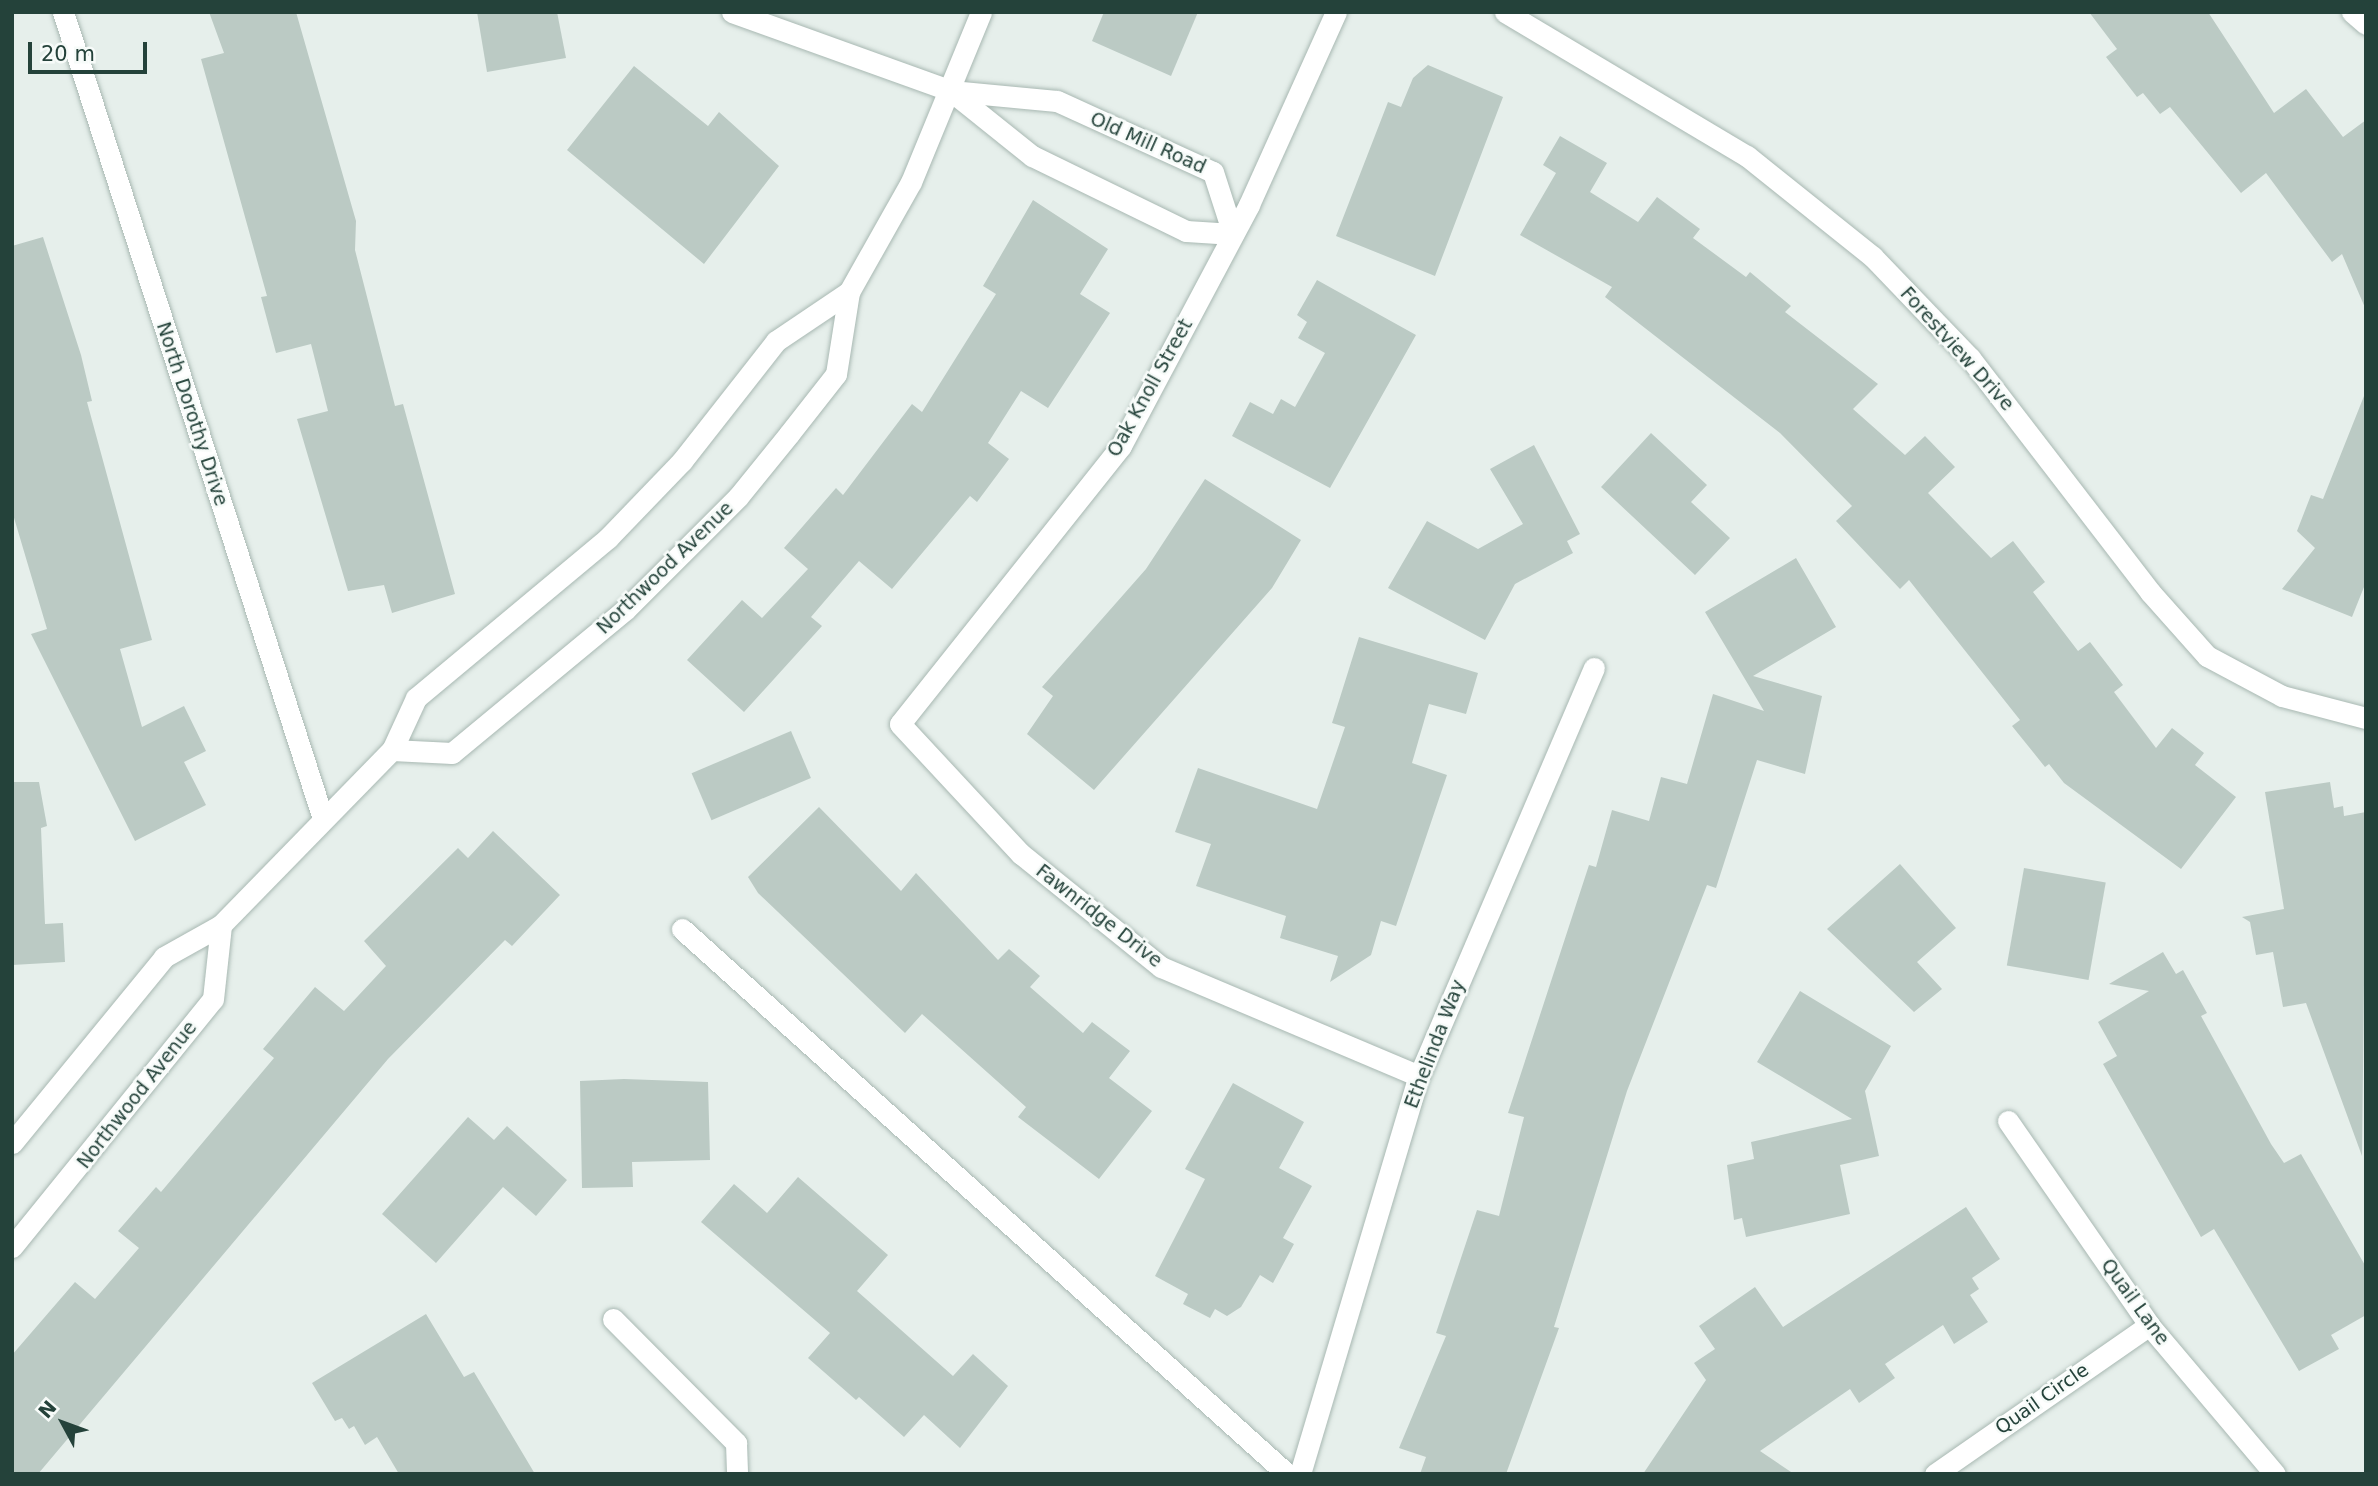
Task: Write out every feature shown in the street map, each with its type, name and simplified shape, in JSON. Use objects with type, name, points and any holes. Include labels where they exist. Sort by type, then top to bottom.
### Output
[{"type":"street","name":"North Dorothy Drive","points":[[63,12],[322,816]]},
{"type":"street","name":"Old Mill Road","points":[[732,12],[951,91],[1057,101],[1213,172],[1233,234],[1186,231],[1032,156],[951,91]]},
{"type":"street","name":"Northwood Avenue","points":[[392,750],[452,753],[565,662],[689,548],[836,374],[849,292],[911,182],[951,91],[981,12]]},
{"type":"street","name":"Oak Knoll Street","points":[[900,724],[1121,446],[1233,234],[1336,12]]},
{"type":"street","name":"Forestview Drive","points":[[1506,12],[1747,156],[1873,257],[1970,358],[2150,592],[2207,656],[2282,696],[2366,718]]},
{"type":"street","points":[[2351,12],[2366,24]]},
{"type":"street","name":"Northwood Avenue","points":[[12,1143],[164,957],[221,925],[322,816],[392,750],[416,698],[607,538],[682,461],[776,341],[849,292]]},
{"type":"street","name":"Ethelinda Way","points":[[1300,1474],[1419,1076],[1594,667]]},
{"type":"street","name":"Fawnridge Drive","points":[[900,724],[1021,854],[1161,967],[1419,1076]]},
{"type":"street","name":"Northwood Avenue","points":[[12,1247],[213,999],[221,925]]},
{"type":"street","points":[[682,929],[1287,1474]]},
{"type":"street","name":"Quail Lane","points":[[2008,1121],[2149,1325],[2275,1474]]},
{"type":"street","points":[[613,1318],[736,1443],[737,1474]]},
{"type":"street","name":"Quail Circle","points":[[1935,1474],[2149,1325]]},
{"type":"building","points":[[209,12],[296,12],[356,221],[355,250],[395,406],[403,404],[455,594],[392,613],[384,585],[348,591],[297,419],[328,411],[311,344],[276,353],[261,297],[267,296],[201,59],[224,53]]},
{"type":"building","points":[[477,12],[557,12],[566,58],[487,72]]},
{"type":"building","points":[[1104,12],[1198,12],[1171,76],[1092,41]]},
{"type":"building","points":[[2089,12],[2208,12],[2274,113],[2306,89],[2343,137],[2366,120],[2366,310],[2342,254],[2332,262],[2266,173],[2241,193],[2170,107],[2160,114],[2143,93],[2137,97],[2106,57],[2117,49]]},
{"type":"building","points":[[1428,65],[1503,97],[1435,276],[1336,236],[1388,102],[1401,107],[1413,78]]},
{"type":"building","points":[[634,66],[708,126],[719,112],[779,166],[704,264],[567,150]]},
{"type":"building","points":[[1560,136],[1607,163],[1590,192],[1638,222],[1657,197],[1700,229],[1693,238],[1746,277],[1750,272],[1791,306],[1785,312],[1878,384],[1853,409],[1905,455],[1925,436],[1955,467],[1928,493],[1991,558],[2013,541],[2045,582],[2033,592],[2078,651],[2090,642],[2123,685],[2114,692],[2156,748],[2172,728],[2204,753],[2195,765],[2236,797],[2181,869],[2064,783],[2049,764],[2045,767],[2012,726],[2020,720],[1909,580],[1900,589],[1836,521],[1852,506],[1780,433],[1605,297],[1612,287],[1520,235],[1556,173],[1543,165]]},
{"type":"building","points":[[1033,200],[1108,249],[1080,294],[1110,313],[1048,408],[1021,391],[988,443],[1009,459],[977,502],[970,496],[892,589],[859,561],[811,617],[822,626],[744,712],[687,660],[742,600],[762,618],[808,569],[784,548],[836,488],[843,495],[912,404],[922,412],[996,294],[983,286]]},
{"type":"building","points":[[43,237],[81,355],[92,401],[87,402],[152,640],[120,649],[142,727],[184,706],[206,751],[184,762],[206,805],[135,841],[31,634],[47,629],[12,511],[12,246]]},
{"type":"building","points":[[1317,280],[1416,335],[1330,488],[1232,436],[1250,402],[1273,414],[1281,399],[1295,407],[1325,353],[1298,338],[1307,322],[1297,315]]},
{"type":"building","points":[[2364,396],[2366,582],[2352,617],[2282,589],[2315,548],[2297,531],[2311,495],[2323,499]]},
{"type":"building","points":[[1651,433],[1707,485],[1691,502],[1730,538],[1695,575],[1601,487]]},
{"type":"building","points":[[1534,445],[1580,534],[1567,541],[1573,553],[1515,584],[1485,640],[1388,588],[1427,521],[1478,549],[1523,524],[1490,469]]},
{"type":"building","points":[[1205,479],[1301,540],[1272,588],[1094,790],[1027,734],[1053,696],[1042,687],[1146,569]]},
{"type":"building","points":[[1796,558],[1836,627],[1753,676],[1822,696],[1805,774],[1757,760],[1716,888],[1707,885],[1627,1091],[1554,1327],[1559,1328],[1506,1474],[1420,1474],[1426,1457],[1399,1448],[1446,1336],[1436,1333],[1477,1210],[1499,1216],[1524,1117],[1508,1113],[1589,865],[1596,867],[1612,810],[1649,821],[1661,777],[1687,784],[1713,694],[1764,711],[1705,612]]},
{"type":"building","points":[[1359,637],[1478,673],[1466,714],[1429,704],[1412,763],[1447,775],[1396,926],[1381,921],[1371,955],[1330,982],[1338,956],[1280,938],[1286,916],[1196,886],[1211,844],[1175,832],[1198,768],[1317,809],[1345,727],[1332,723]]},
{"type":"building","points":[[791,731],[811,778],[712,820],[692,773]]},
{"type":"building","points":[[12,782],[39,782],[47,826],[41,828],[45,924],[63,923],[65,962],[12,965]]},
{"type":"building","points":[[2330,782],[2334,808],[2343,806],[2344,816],[2366,812],[2362,1156],[2306,1003],[2283,1007],[2273,952],[2256,955],[2250,922],[2242,917],[2284,909],[2265,792]]},
{"type":"building","points":[[819,807],[901,891],[916,873],[998,960],[1009,949],[1040,976],[1030,987],[1083,1033],[1092,1022],[1130,1051],[1109,1078],[1152,1111],[1099,1179],[1018,1117],[1026,1107],[922,1014],[905,1033],[758,893],[748,877]]},
{"type":"building","points":[[493,831],[560,895],[512,946],[505,940],[388,1059],[38,1474],[12,1474],[12,1355],[75,1282],[95,1299],[139,1248],[118,1231],[156,1187],[161,1192],[274,1058],[263,1049],[315,987],[344,1011],[386,966],[364,941],[458,848],[468,858]]},
{"type":"building","points":[[1900,864],[1956,928],[1917,962],[1942,989],[1914,1012],[1827,929]]},
{"type":"building","points":[[2024,868],[2106,882],[2089,980],[2007,965]]},
{"type":"building","points":[[2163,952],[2176,974],[2183,970],[2207,1013],[2201,1016],[2271,1144],[2284,1163],[2301,1154],[2366,1267],[2366,1315],[2331,1335],[2339,1349],[2299,1371],[2214,1229],[2201,1237],[2103,1064],[2117,1056],[2098,1022],[2149,991],[2109,984]]},
{"type":"building","points":[[1800,991],[1891,1046],[1865,1091],[1879,1156],[1840,1165],[1850,1214],[1746,1237],[1742,1218],[1734,1220],[1727,1165],[1754,1159],[1751,1142],[1852,1119],[1757,1062]]},
{"type":"building","points":[[624,1079],[708,1082],[710,1160],[632,1162],[633,1187],[582,1188],[580,1081]]},
{"type":"building","points":[[1233,1083],[1304,1122],[1279,1168],[1312,1186],[1283,1238],[1294,1244],[1273,1283],[1260,1275],[1241,1307],[1227,1316],[1215,1309],[1210,1318],[1183,1304],[1188,1294],[1155,1276],[1205,1179],[1185,1169]]},
{"type":"building","points":[[468,1117],[494,1140],[507,1126],[567,1180],[536,1216],[503,1187],[436,1263],[382,1214]]},
{"type":"building","points":[[798,1177],[888,1255],[857,1291],[953,1376],[973,1354],[1008,1386],[960,1448],[924,1415],[904,1437],[859,1397],[856,1400],[808,1358],[830,1333],[701,1222],[734,1184],[767,1213]]},
{"type":"building","points":[[1966,1207],[2000,1259],[1972,1278],[1979,1289],[1970,1295],[1988,1322],[1954,1344],[1943,1325],[1885,1364],[1895,1378],[1859,1403],[1850,1389],[1760,1451],[1794,1474],[1643,1474],[1706,1380],[1694,1363],[1715,1349],[1699,1326],[1755,1287],[1783,1327]]},
{"type":"building","points":[[426,1314],[464,1377],[474,1372],[535,1474],[399,1474],[377,1437],[365,1445],[354,1426],[349,1429],[342,1418],[335,1421],[312,1383]]}]
